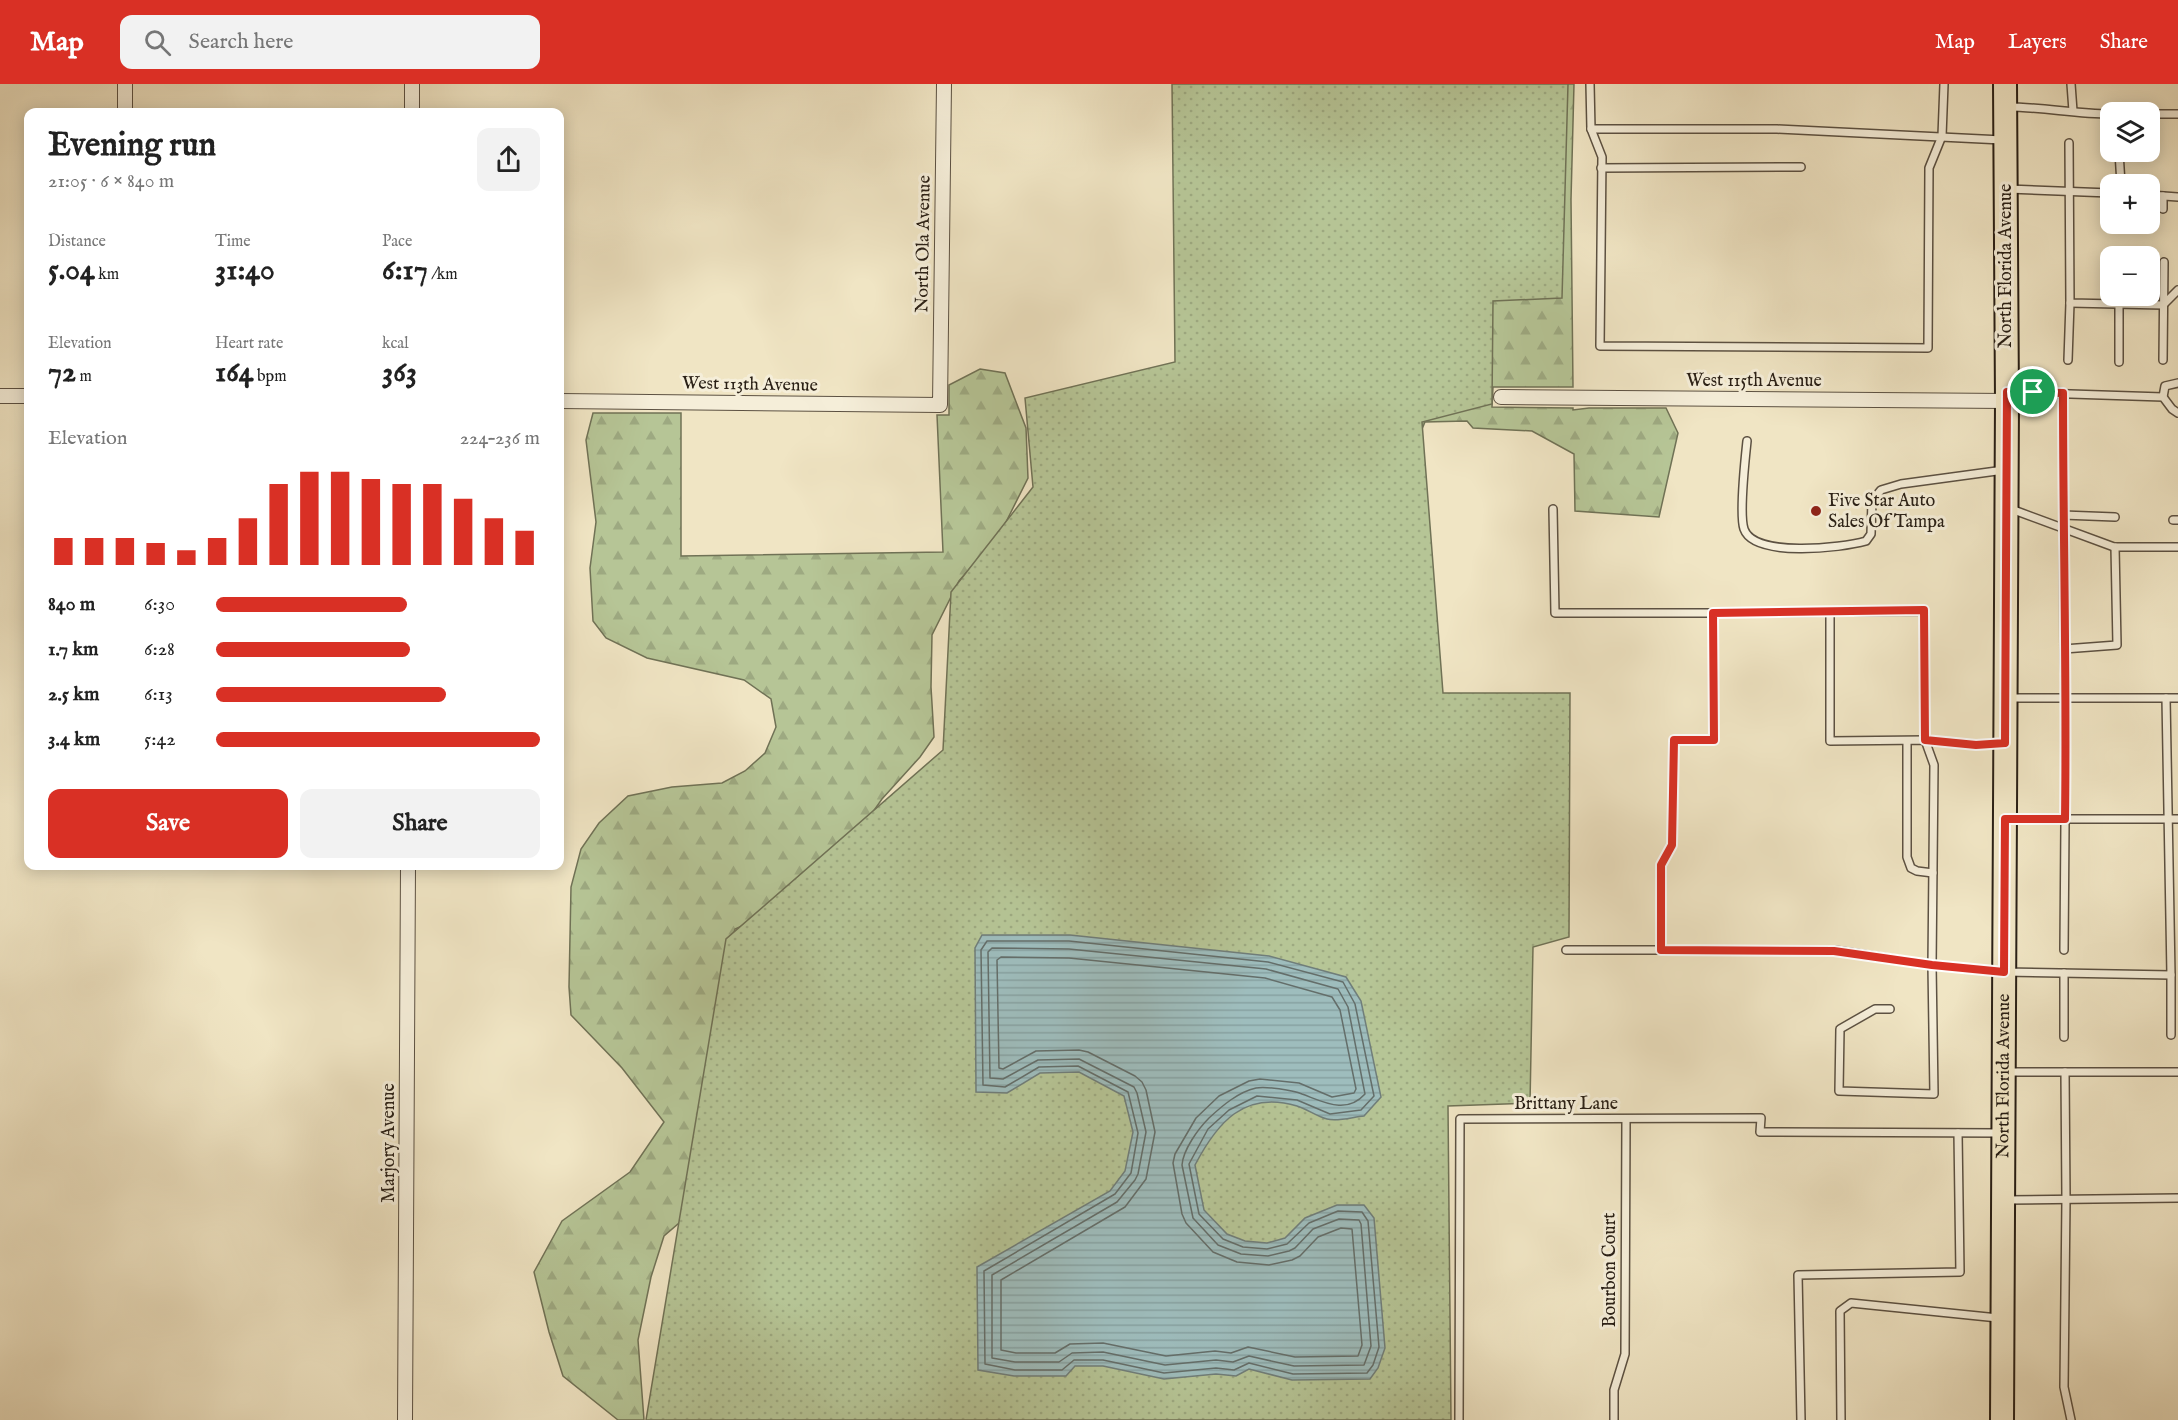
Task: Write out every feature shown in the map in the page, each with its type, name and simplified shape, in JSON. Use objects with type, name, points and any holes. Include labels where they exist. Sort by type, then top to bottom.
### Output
[{"type":"main road","name":"North Florida Avenue","points":[[2002,1420],[2007,397],[2005,84]]},
{"type":"street","points":[[125,84],[125,108]]},
{"type":"street","points":[[412,84],[412,108]]},
{"type":"street","name":"North Ola Avenue","points":[[940,405],[944,84]]},
{"type":"street","points":[[0,396],[24,396]]},
{"type":"street","name":"West 115th Avenue","points":[[1502,397],[2007,397]]},
{"type":"street","name":"West 113th Avenue","points":[[564,401],[940,405]]},
{"type":"street","name":"Marjory Avenue","points":[[405,1420],[408,870]]},
{"type":"lane","points":[[1590,84],[1591,129],[1602,157],[1600,346],[1928,348],[1929,168],[1942,136],[1944,84]]},
{"type":"lane","points":[[2070,84],[2073,111]]},
{"type":"lane","points":[[2005,107],[2040,107],[2100,113]]},
{"type":"lane","points":[[2160,114],[2178,114]]},
{"type":"lane","points":[[1591,129],[1776,129],[2005,140]]},
{"type":"lane","points":[[2068,360],[2069,143]]},
{"type":"lane","points":[[1601,168],[1801,167]]},
{"type":"lane","points":[[2006,189],[2100,192]]},
{"type":"lane","points":[[2160,196],[2178,197]]},
{"type":"lane","points":[[2163,196],[2163,209]]},
{"type":"lane","points":[[2163,360],[2164,262]]},
{"type":"lane","points":[[2160,305],[2163,305],[2178,290]]},
{"type":"lane","points":[[2070,303],[2100,304]]},
{"type":"lane","points":[[2119,306],[2119,362]]},
{"type":"lane","points":[[2178,383],[2165,386],[2163,397],[2178,413]]},
{"type":"lane","points":[[2007,397],[2063,393],[2163,397]]},
{"type":"lane","points":[[2063,393],[2066,698],[2064,950]]},
{"type":"lane","points":[[1747,441],[1742,517],[1744,530],[1754,542],[1773,547],[1839,547],[1866,541],[1871,534],[1872,501],[1881,490],[1901,484],[2006,470]]},
{"type":"lane","points":[[2006,507],[2115,547],[2178,548]]},
{"type":"lane","points":[[1553,509],[1555,614],[1924,610],[1925,740],[1934,765],[1932,965],[1934,1094],[1839,1091],[1840,1029],[1875,1009],[1890,1009]]},
{"type":"lane","points":[[2063,515],[2115,517]]},
{"type":"lane","points":[[2064,649],[2117,645],[2115,547]]},
{"type":"lane","points":[[1830,611],[1830,741],[1925,740],[1976,745],[2005,743]]},
{"type":"lane","points":[[1661,950],[1661,865],[1672,845],[1674,740],[1714,740],[1713,613]]},
{"type":"lane","points":[[2005,698],[2178,698]]},
{"type":"lane","points":[[2166,698],[2168,819],[2174,929],[2171,975],[2172,1035]]},
{"type":"lane","points":[[1907,741],[1907,857],[1911,868],[1933,873]]},
{"type":"lane","points":[[2005,819],[2178,819]]},
{"type":"lane","points":[[1566,950],[1834,951],[1932,965],[2004,972],[2171,975]]},
{"type":"lane","points":[[2064,973],[2064,1037]]},
{"type":"lane","points":[[2004,1072],[2178,1072]]},
{"type":"lane","points":[[2066,1072],[2067,1199],[2064,1387],[2071,1420]]},
{"type":"lane","name":"Brittany Lane","points":[[1459,1420],[1460,1119],[1761,1118],[1760,1132],[2003,1133]]},
{"type":"lane","name":"Bourbon Court","points":[[1614,1420],[1614,1390],[1625,1354],[1626,1119]]},
{"type":"lane","points":[[1801,1420],[1798,1275],[1960,1272],[1958,1133]]},
{"type":"lane","points":[[2003,1200],[2178,1198]]},
{"type":"lane","points":[[1841,1420],[1840,1311],[1851,1303],[2002,1318]]},
{"type":"green space","points":[[1172,84],[1568,84],[1562,298],[1493,301],[1492,404],[1422,422],[1443,693],[1570,693],[1569,937],[1533,947],[1530,1103],[1448,1106],[1451,1420],[646,1420],[726,939],[943,750],[951,592],[1033,487],[1025,398],[1175,362]]},
{"type":"green space","points":[[1425,84],[1574,84],[1571,200],[1573,387],[1493,387],[1492,407],[1573,408],[1573,410],[1666,408],[1678,433],[1659,517],[1575,511],[1574,454],[1532,431],[1473,428],[1467,421],[1425,422],[1407,464]]},
{"type":"green space","points":[[980,369],[1005,373],[1026,428],[1028,478],[1000,534],[959,581],[932,635],[931,687],[934,737],[920,757],[882,799],[851,843],[790,905],[735,929],[723,977],[713,1194],[664,1236],[651,1277],[638,1340],[644,1420],[618,1420],[563,1376],[534,1272],[562,1221],[630,1172],[664,1122],[622,1068],[571,1015],[569,987],[571,887],[581,849],[599,823],[628,796],[672,787],[722,783],[745,771],[765,753],[776,727],[771,699],[744,680],[647,658],[606,638],[593,621],[590,568],[596,522],[586,440],[593,413],[681,413],[681,556],[943,552],[937,415],[949,415],[949,385]]},
{"type":"water","points":[[982,935],[1070,935],[1269,956],[1346,977],[1361,1001],[1381,1097],[1364,1116],[1340,1120],[1327,1119],[1297,1106],[1278,1102],[1247,1107],[1234,1114],[1223,1124],[1195,1165],[1204,1210],[1227,1234],[1245,1241],[1267,1243],[1285,1238],[1305,1218],[1337,1205],[1364,1205],[1374,1218],[1385,1348],[1378,1368],[1370,1379],[1292,1380],[1249,1369],[1236,1376],[1216,1374],[1164,1379],[1103,1366],[1075,1366],[1066,1376],[1014,1376],[978,1370],[977,1267],[1110,1191],[1125,1171],[1133,1132],[1124,1096],[1079,1072],[1040,1073],[1007,1093],[976,1092],[975,948]]},
{"type":"place","name":"Five Star Auto Sales Of Tampa","points":[[1816,511]]},
{"type":"route","points":[[2007,392],[2033,392],[2063,393],[2065,819],[2005,819],[2004,972],[1932,965],[1834,951],[1661,950],[1661,865],[1672,845],[1674,740],[1714,740],[1713,613],[1924,610],[1925,740],[1976,745],[2005,743],[2007,392]]}]
